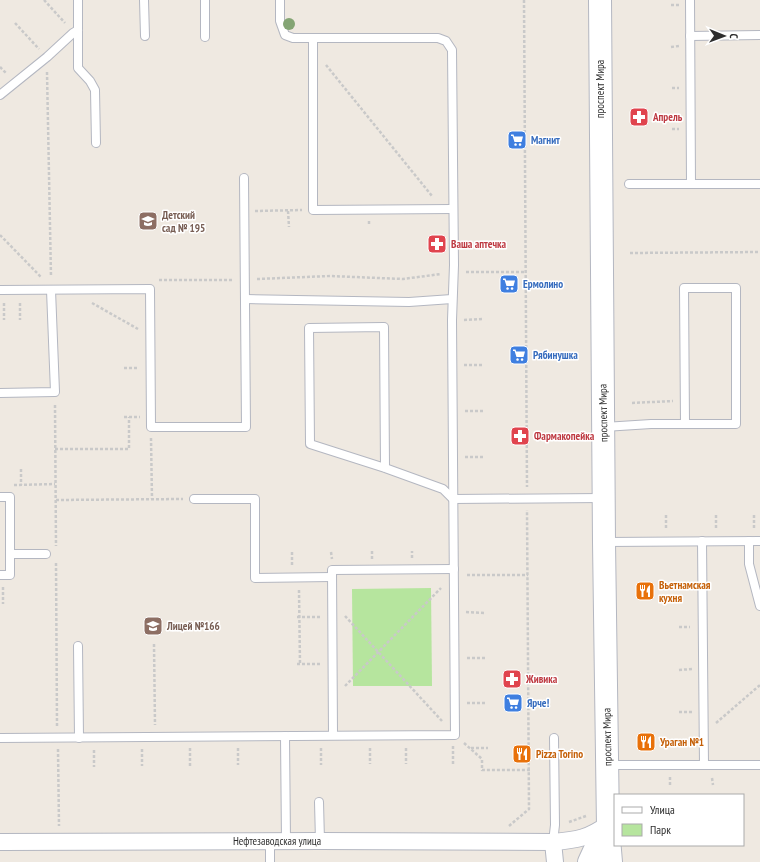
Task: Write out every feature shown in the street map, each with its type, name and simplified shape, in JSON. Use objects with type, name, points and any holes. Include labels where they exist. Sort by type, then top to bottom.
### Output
[{"type":"main road","name":"проспект Мира","points":[[600,0],[604,542],[608,825]]},
{"type":"main road","points":[[604,858],[608,825]]},
{"type":"street","name":"Нефтезаводская улица","points":[[0,842],[553,842],[578,840],[595,833],[608,825]]},
{"type":"street","name":"Нефтезаводская улица","points":[[553,842],[604,858]]},
{"type":"street","points":[[553,842],[555,862]]},
{"type":"lane","points":[[78,0],[75,31],[78,68],[90,81],[95,90],[96,143]]},
{"type":"lane","points":[[144,0],[145,36]]},
{"type":"lane","points":[[205,0],[206,37]]},
{"type":"lane","points":[[0,738],[455,734],[452,50],[446,42],[438,38],[427,37],[293,38],[285,34],[280,21],[280,0]]},
{"type":"lane","points":[[690,0],[691,184]]},
{"type":"lane","points":[[0,95],[47,57],[75,31]]},
{"type":"lane","points":[[690,36],[760,35]]},
{"type":"lane","points":[[313,38],[313,210],[453,209]]},
{"type":"lane","points":[[0,290],[150,289],[151,428],[246,427],[244,178]]},
{"type":"lane","points":[[629,184],[760,184]]},
{"type":"lane","points":[[603,427],[736,424],[736,288],[684,288],[685,424]]},
{"type":"lane","points":[[0,393],[55,392],[51,290]]},
{"type":"lane","points":[[246,299],[409,302],[452,299]]},
{"type":"lane","points":[[386,468],[384,327],[309,328],[310,444],[386,468],[443,489],[453,499],[604,498]]},
{"type":"lane","points":[[0,497],[10,497],[10,575],[1,575]]},
{"type":"lane","points":[[194,499],[255,499],[255,578],[332,577]]},
{"type":"lane","points":[[702,541],[704,765]]},
{"type":"lane","points":[[749,541],[749,564],[760,606]]},
{"type":"lane","points":[[604,542],[760,541]]},
{"type":"lane","points":[[10,554],[46,554]]},
{"type":"lane","points":[[333,735],[332,570],[454,572]]},
{"type":"lane","points":[[78,646],[79,738]]},
{"type":"lane","points":[[286,736],[286,841]]},
{"type":"lane","points":[[553,842],[555,825],[554,738]]},
{"type":"lane","points":[[608,765],[760,765]]},
{"type":"lane","points":[[319,802],[320,841]]},
{"type":"lane","points":[[270,841],[270,862]]},
{"type":"path","points":[[44,0],[75,31]]},
{"type":"path","points":[[506,828],[529,809],[530,770],[524,0]]},
{"type":"path","points":[[15,23],[47,57],[51,290]]},
{"type":"path","points":[[313,50],[443,209]]},
{"type":"path","points":[[251,211],[313,210]]},
{"type":"path","points":[[288,211],[289,227]]},
{"type":"path","points":[[0,235],[40,275],[51,290]]},
{"type":"path","points":[[630,252],[760,252]]},
{"type":"path","points":[[159,280],[245,280],[330,276],[403,279],[454,272],[526,272]]},
{"type":"path","points":[[69,289],[151,336]]},
{"type":"path","points":[[20,290],[20,320]]},
{"type":"path","points":[[4,301],[4,320]]},
{"type":"path","points":[[468,320],[484,319]]},
{"type":"path","points":[[468,365],[484,365]]},
{"type":"path","points":[[55,392],[56,548]]},
{"type":"path","points":[[632,403],[685,401]]},
{"type":"path","points":[[469,411],[485,411]]},
{"type":"path","points":[[55,449],[129,448],[129,417]]},
{"type":"path","points":[[151,428],[152,499]]},
{"type":"path","points":[[469,457],[485,457]]},
{"type":"path","points":[[21,469],[21,485]]},
{"type":"path","points":[[7,485],[56,484]]},
{"type":"path","points":[[56,500],[194,499]]},
{"type":"path","points":[[666,515],[666,528]]},
{"type":"path","points":[[56,556],[59,842]]},
{"type":"path","points":[[333,699],[454,572],[528,575]]},
{"type":"path","points":[[1,575],[3,604]]},
{"type":"path","points":[[299,578],[298,664],[332,664]]},
{"type":"path","points":[[332,600],[378,652],[455,734],[482,759],[482,770],[530,770]]},
{"type":"path","points":[[475,612],[486,613]]},
{"type":"path","points":[[298,617],[332,617]]},
{"type":"path","points":[[154,644],[155,737]]},
{"type":"path","points":[[475,658],[487,658]]},
{"type":"path","points":[[703,734],[760,686]]},
{"type":"path","points":[[476,703],[487,703]]},
{"type":"path","points":[[238,736],[238,765]]},
{"type":"path","points":[[190,737],[190,766]]},
{"type":"path","points":[[470,748],[488,748]]},
{"type":"path","points":[[406,755],[406,764]]},
{"type":"path","points":[[142,756],[142,766]]},
{"type":"path","points":[[321,756],[321,765]]},
{"type":"path","points":[[370,756],[370,764]]},
{"type":"path","points":[[94,757],[94,767]]},
{"type":"green space","points":[[431,588],[432,686],[353,686],[352,589]]},
{"type":"place","name":"Апрель","points":[[639,117]]},
{"type":"place","name":"Магнит","points":[[517,140]]},
{"type":"place","name":"Детский сад № 195","points":[[148,221]]},
{"type":"place","name":"Ваша аптечка","points":[[437,244]]},
{"type":"place","name":"Ермолино","points":[[509,284]]},
{"type":"place","name":"Рябинушка","points":[[519,355]]},
{"type":"place","name":"Фармакопейка","points":[[520,436]]},
{"type":"place","name":"Вьетнамская кухня","points":[[645,591]]},
{"type":"place","name":"Лицей №166","points":[[153,626]]},
{"type":"place","name":"Живика","points":[[512,679]]},
{"type":"place","name":"Ярче!","points":[[513,703]]},
{"type":"place","name":"Ураган №1","points":[[646,742]]},
{"type":"place","name":"Pizza Torino","points":[[522,754]]}]
